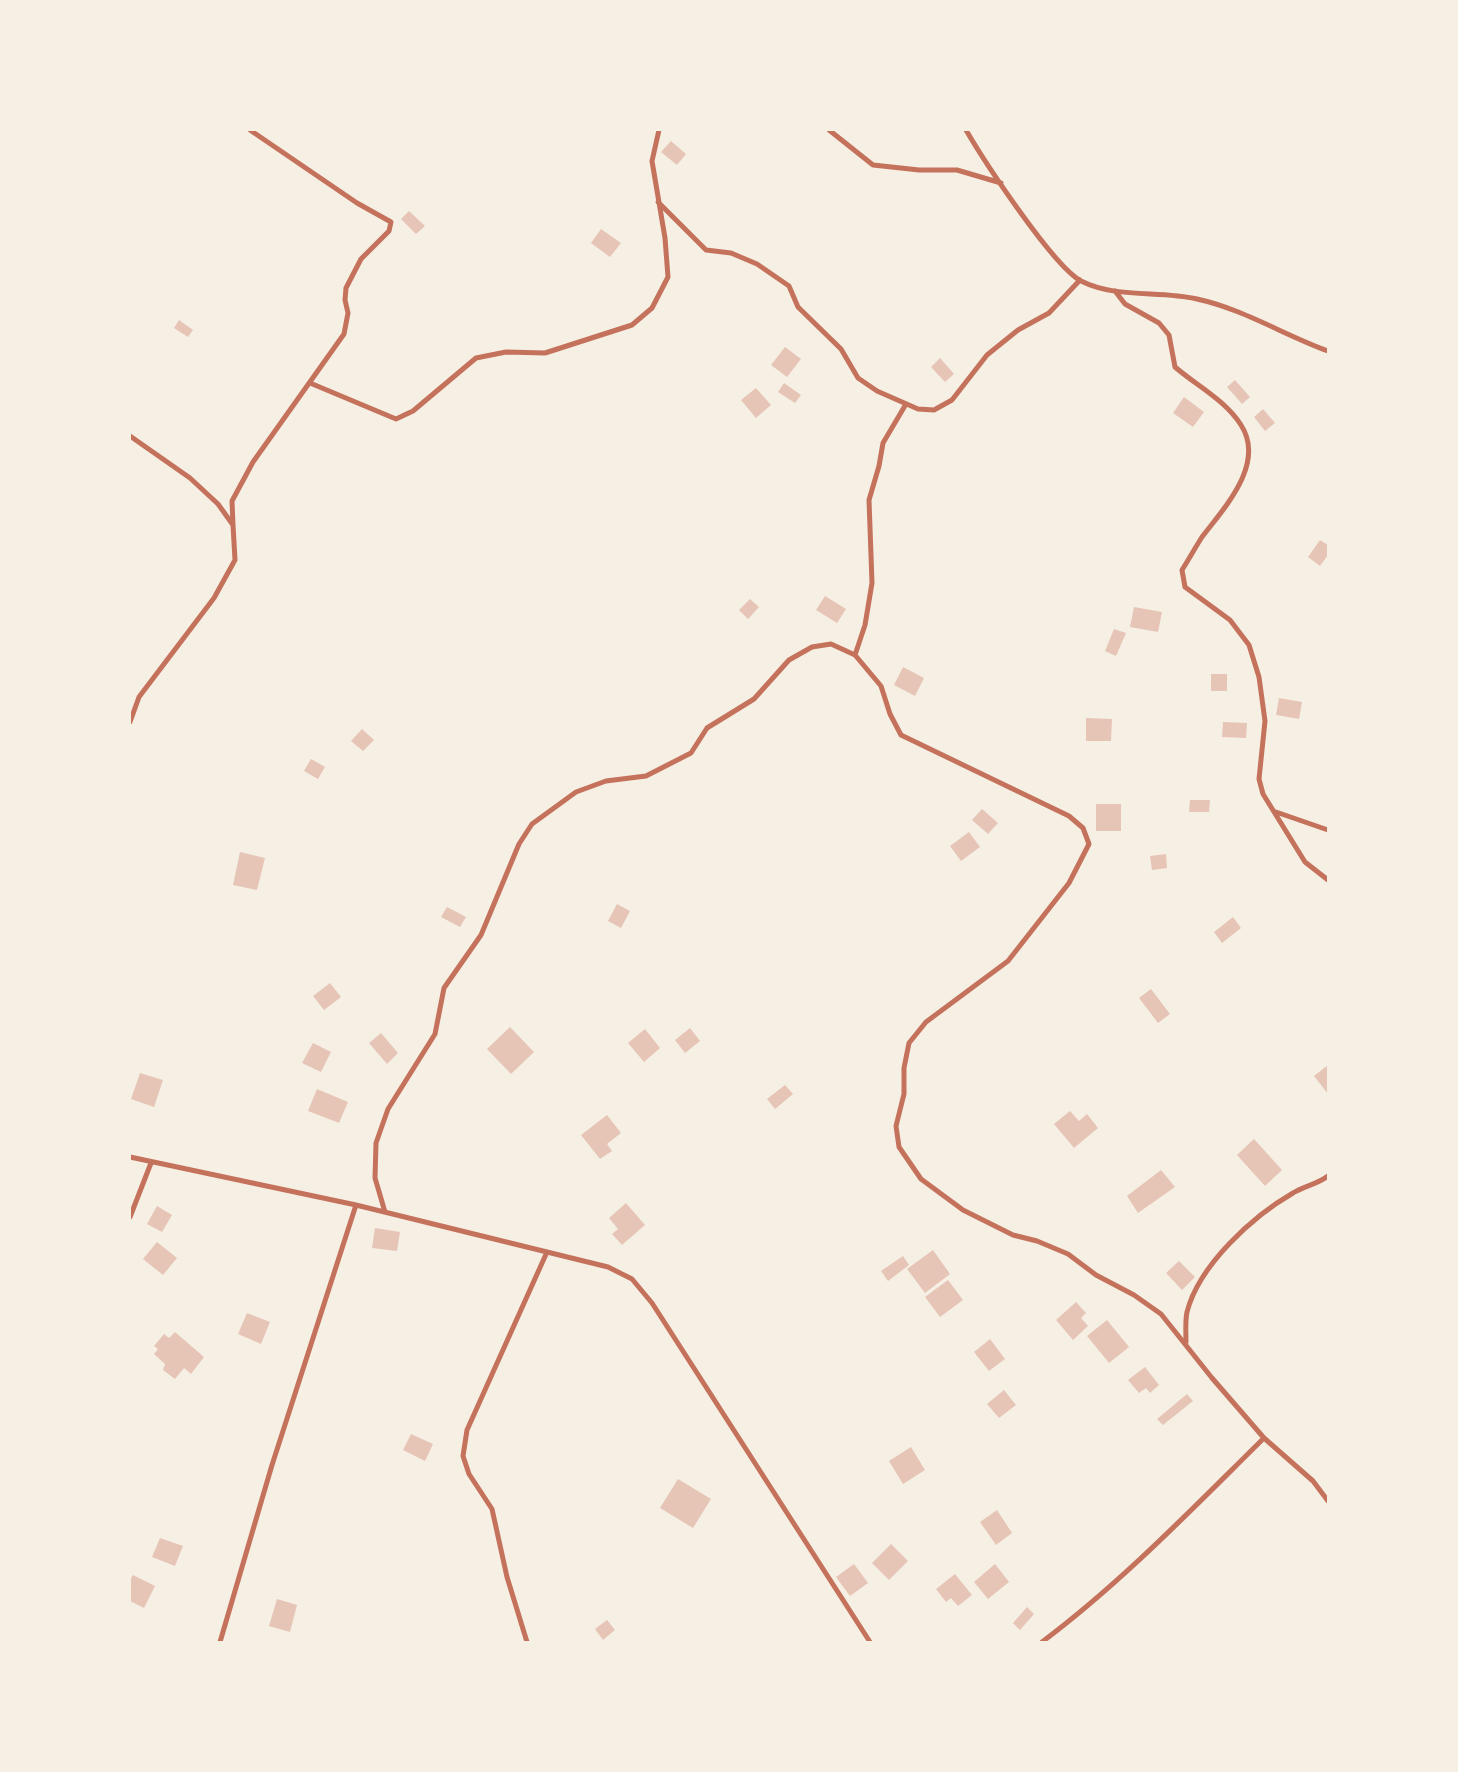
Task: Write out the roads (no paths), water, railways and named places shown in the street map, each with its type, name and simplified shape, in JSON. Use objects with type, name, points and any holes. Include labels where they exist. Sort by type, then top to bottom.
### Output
[{"type":"street","points":[[130,722],[139,697],[214,598],[235,560],[232,501],[249,470],[344,334],[348,313],[345,300],[346,288],[361,259],[388,231],[390,222],[250,130]]},
{"type":"street","points":[[310,382],[396,419],[413,411],[476,358],[506,352],[545,353],[632,325],[652,308],[668,277],[665,238],[652,161],[659,130]]},
{"type":"street","points":[[829,130],[873,165],[919,170],[957,170],[1002,184]]},
{"type":"street","points":[[966,130],[1052,254],[1080,280],[1115,291],[1196,299],[1242,313],[1294,338],[1328,351]]},
{"type":"street","points":[[658,201],[706,250],[731,253],[757,264],[789,286],[798,308],[841,349],[858,378],[877,391],[918,409],[934,410],[952,400],[987,355],[1018,330],[1049,313],[1080,280]]},
{"type":"street","points":[[1115,291],[1125,304],[1159,323],[1169,335],[1175,367],[1220,400],[1241,425],[1250,444],[1247,466],[1232,499],[1201,540],[1182,570],[1185,587],[1230,620],[1249,646],[1259,677],[1264,721],[1259,779],[1263,794],[1305,862],[1328,880]]},
{"type":"street","points":[[855,655],[865,625],[872,583],[869,500],[879,466],[882,443],[906,404]]},
{"type":"street","points":[[130,436],[190,478],[218,504],[233,525]]},
{"type":"street","points":[[385,1212],[375,1178],[375,1169],[376,1143],[388,1109],[435,1034],[444,988],[481,935],[519,844],[532,824],[576,792],[606,781],[646,776],[691,752],[707,728],[754,699],[789,660],[812,647],[831,644],[855,655],[881,686],[890,714],[901,735],[1069,816],[1083,828],[1089,844],[1068,883],[1008,961],[926,1022],[909,1043],[904,1068],[904,1094],[896,1126],[898,1147],[921,1179],[963,1210],[1013,1235],[1037,1241],[1068,1254],[1096,1275],[1134,1295],[1161,1314],[1212,1378],[1264,1438],[1312,1481],[1328,1501]]},
{"type":"street","points":[[1275,811],[1328,830]]},
{"type":"street","points":[[130,1157],[385,1212],[608,1267],[632,1279],[652,1302],[870,1642]]},
{"type":"street","points":[[130,1217],[151,1163]]},
{"type":"street","points":[[1186,1343],[1187,1312],[1198,1286],[1220,1254],[1265,1212],[1294,1192],[1328,1176]]},
{"type":"street","points":[[220,1642],[272,1464],[356,1205]]},
{"type":"street","points":[[527,1642],[507,1577],[492,1509],[469,1474],[463,1456],[467,1430],[548,1252]]},
{"type":"street","points":[[1042,1642],[1140,1558],[1264,1438]]}]
